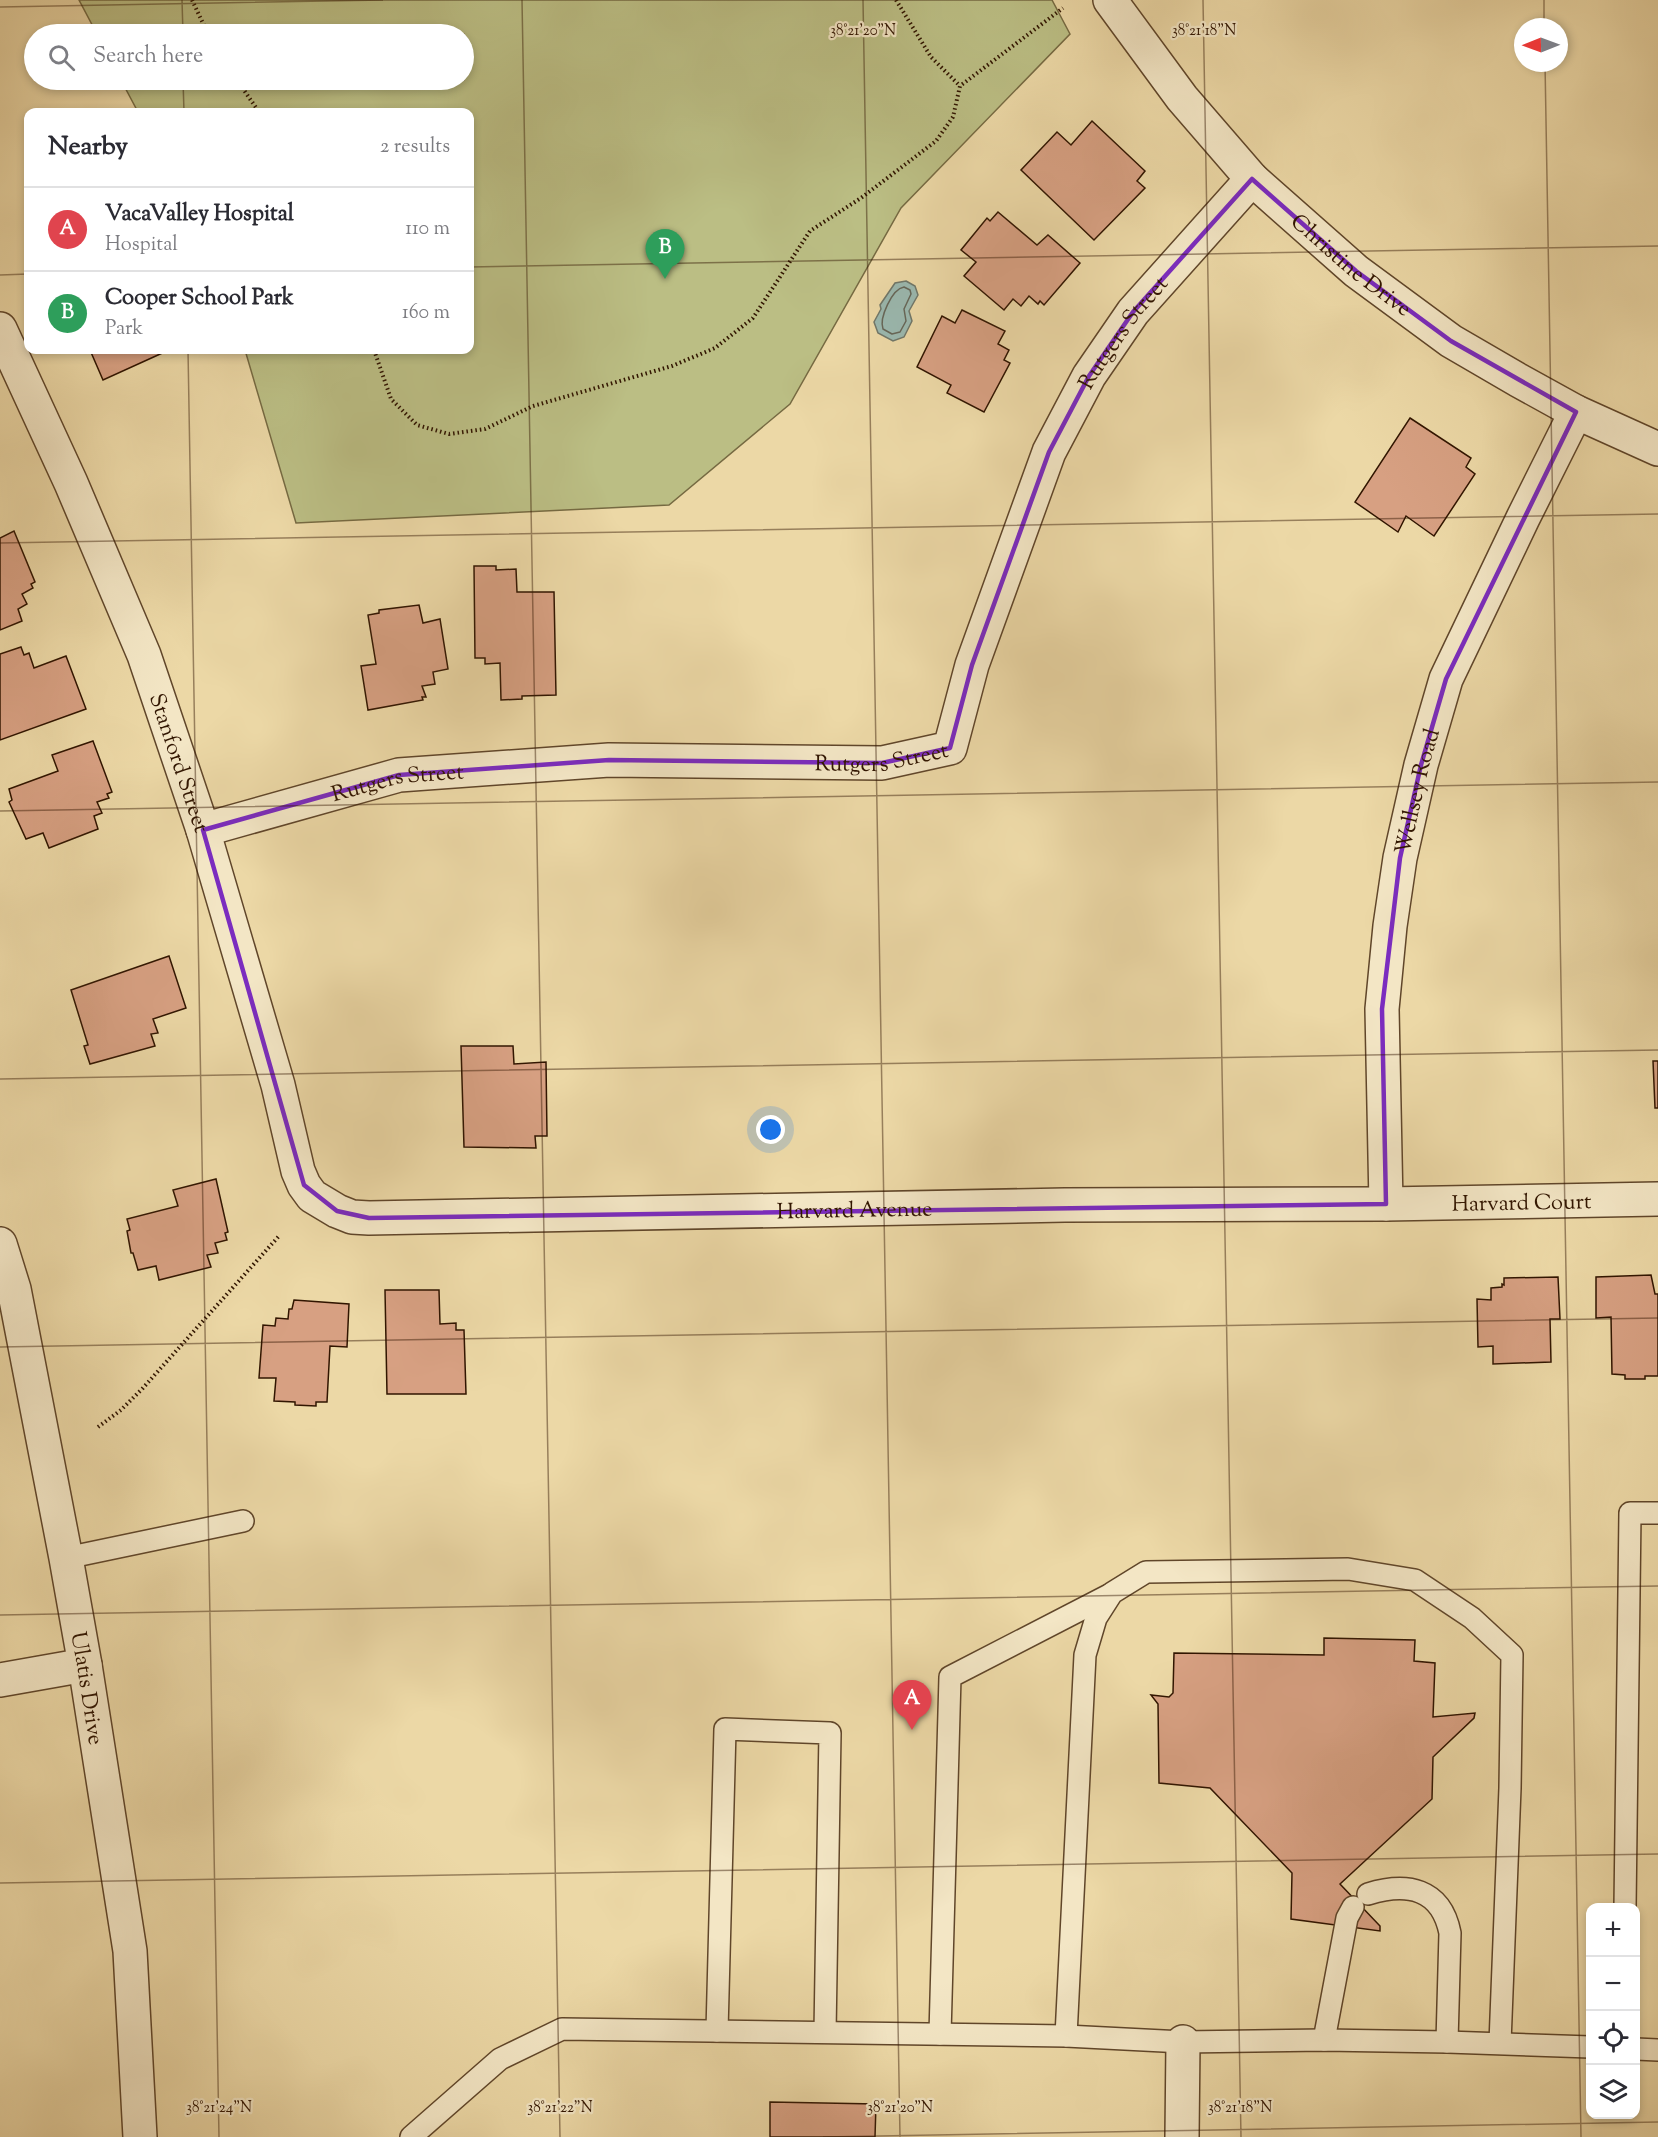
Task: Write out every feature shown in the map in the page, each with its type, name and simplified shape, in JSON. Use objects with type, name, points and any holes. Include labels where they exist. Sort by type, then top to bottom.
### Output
[{"type":"street","name":"Christine Drive","points":[[1110,0],[1182,98],[1252,179],[1356,271],[1442,334],[1518,380],[1576,412],[1658,449]]},
{"type":"street","name":"Rutgers Street","points":[[203,830],[399,775],[609,760],[882,763],[950,748],[972,665],[1049,452],[1089,376],[1134,312],[1252,179]]},
{"type":"street","name":"Stanford Street","points":[[0,329],[71,483],[144,655],[203,830],[278,1085],[298,1171],[308,1190],[324,1204]]},
{"type":"street","name":"Wellsey Road","points":[[1386,1203],[1382,1009],[1390,926],[1400,858],[1421,765],[1446,679],[1522,518],[1576,412]]},
{"type":"street","name":"Harvard Court","points":[[1386,1203],[1658,1199]]},
{"type":"street","name":"Harvard Avenue","points":[[324,1204],[352,1217],[369,1218],[1053,1205],[1386,1203]]},
{"type":"street","name":"Ulatis Drive","points":[[0,1244],[14,1289],[66,1558],[130,1951],[140,2137]]},
{"type":"street","points":[[0,1680],[85,1665]]},
{"type":"street","points":[[1182,2137],[1183,2042]]},
{"type":"lane","points":[[1625,1903],[1630,1513],[1658,1513]]},
{"type":"lane","points":[[66,1558],[243,1521]]},
{"type":"lane","points":[[940,2034],[950,1677],[1112,1593],[1146,1572],[1348,1569],[1415,1580],[1472,1618],[1512,1655],[1510,1788],[1500,2043]]},
{"type":"lane","points":[[1066,2036],[1085,1655],[1096,1618],[1112,1593]]},
{"type":"lane","points":[[717,2031],[725,1730],[830,1733],[825,2032]]},
{"type":"lane","points":[[1324,2040],[1347,1918],[1360,1900],[1383,1889],[1410,1890],[1431,1897],[1440,1906],[1447,1919],[1450,1933],[1447,2042]]},
{"type":"lane","points":[[411,2137],[500,2059],[562,2029],[1066,2036],[1183,2042],[1324,2040],[1447,2042],[1586,2047]]},
{"type":"lane","points":[[1640,2049],[1658,2050]]},
{"type":"path","points":[[192,0],[203,24]]},
{"type":"path","points":[[896,0],[931,57],[960,86]]},
{"type":"path","points":[[375,354],[391,399],[417,425],[449,434],[485,429],[533,406],[672,366],[715,348],[753,318],[810,231],[861,198],[936,141],[953,117],[960,86],[1063,8]]},
{"type":"path","points":[[244,90],[256,108]]},
{"type":"path","points":[[98,1427],[121,1410],[143,1388],[279,1236]]},
{"type":"highlighted area","points":[[1252,179],[1356,271],[1451,341],[1576,412],[1446,679],[1421,765],[1400,858],[1382,1009],[1386,1204],[369,1218],[337,1211],[304,1185],[203,830],[399,775],[609,760],[882,763],[950,748],[972,665],[1049,452],[1089,376],[1133,312]]},
{"type":"green space","points":[[79,0],[1052,0],[1070,34],[901,208],[790,404],[669,505],[296,523],[246,354],[474,354],[474,108],[136,108],[126,90],[474,90],[474,24],[92,24]]},
{"type":"water","points":[[906,281],[915,286],[918,295],[909,311],[912,321],[904,337],[893,341],[878,333],[874,322],[881,309],[880,305],[895,283]]},
{"type":"building","points":[[1092,121],[1145,171],[1137,181],[1145,188],[1094,240],[1021,170],[1057,132],[1071,145]]},
{"type":"building","points":[[998,212],[1037,245],[1048,235],[1080,263],[1044,305],[1040,301],[1038,304],[1029,296],[1021,306],[1013,299],[1004,310],[964,276],[976,262],[961,250],[987,218],[990,221]]},
{"type":"building","points":[[962,310],[1005,331],[998,344],[1009,350],[1004,360],[1010,363],[984,412],[947,393],[951,385],[917,367],[942,316],[955,323]]},
{"type":"building","points":[[92,354],[160,354],[103,380]]},
{"type":"building","points":[[1410,418],[1471,458],[1466,467],[1475,474],[1434,536],[1406,516],[1398,532],[1355,502]]},
{"type":"building","points":[[14,531],[35,582],[31,584],[33,588],[22,594],[27,604],[18,609],[22,621],[0,630],[0,538]]},
{"type":"building","points":[[474,566],[496,566],[496,570],[516,569],[517,592],[554,592],[556,695],[522,696],[522,699],[501,700],[500,663],[485,664],[485,658],[475,658]]},
{"type":"building","points":[[419,605],[423,623],[440,619],[448,669],[433,672],[435,684],[422,686],[426,697],[422,697],[423,700],[368,710],[361,666],[376,664],[368,615],[379,613],[379,610]]},
{"type":"building","points":[[21,647],[24,655],[29,653],[34,668],[66,656],[86,709],[0,740],[0,654]]},
{"type":"building","points":[[93,741],[112,792],[107,794],[109,798],[97,802],[102,813],[94,816],[98,829],[49,848],[43,833],[26,839],[9,802],[12,800],[9,789],[58,771],[52,755]]},
{"type":"building","points":[[169,956],[186,1008],[153,1019],[158,1033],[151,1034],[155,1046],[90,1064],[84,1046],[88,1045],[71,990]]},
{"type":"building","points":[[461,1046],[513,1046],[514,1064],[546,1062],[547,1136],[535,1136],[536,1148],[464,1147]]},
{"type":"building","points":[[1653,1061],[1658,1061],[1658,1108],[1655,1108]]},
{"type":"building","points":[[216,1179],[228,1232],[225,1233],[227,1240],[215,1243],[218,1253],[207,1255],[211,1267],[159,1280],[156,1266],[138,1270],[133,1253],[131,1253],[127,1219],[178,1206],[173,1190]]},
{"type":"building","points":[[1651,1275],[1655,1294],[1658,1294],[1658,1376],[1645,1376],[1645,1379],[1625,1379],[1625,1375],[1612,1374],[1611,1317],[1596,1318],[1596,1277]]},
{"type":"building","points":[[1558,1277],[1560,1319],[1550,1319],[1551,1362],[1493,1364],[1493,1346],[1478,1347],[1477,1299],[1491,1300],[1491,1288],[1502,1287],[1504,1278]]},
{"type":"building","points":[[385,1290],[439,1290],[440,1324],[456,1323],[456,1330],[464,1330],[466,1394],[387,1394]]},
{"type":"building","points":[[294,1300],[349,1304],[347,1347],[330,1346],[327,1402],[316,1402],[316,1406],[274,1401],[276,1378],[259,1378],[263,1325],[275,1326],[276,1318],[288,1319],[289,1309],[292,1309]]},
{"type":"building","points":[[1324,1638],[1415,1640],[1414,1661],[1435,1663],[1433,1717],[1475,1713],[1474,1718],[1433,1757],[1432,1799],[1340,1884],[1380,1926],[1380,1931],[1291,1919],[1292,1873],[1210,1788],[1159,1783],[1158,1704],[1151,1695],[1169,1697],[1173,1693],[1174,1653],[1324,1655]]},
{"type":"building","points":[[770,2102],[876,2104],[875,2137],[770,2137]]},
{"type":"place","name":"Cooper School Park","points":[[665,279]]},
{"type":"place","name":"VacaValley Hospital","points":[[912,1730]]}]
